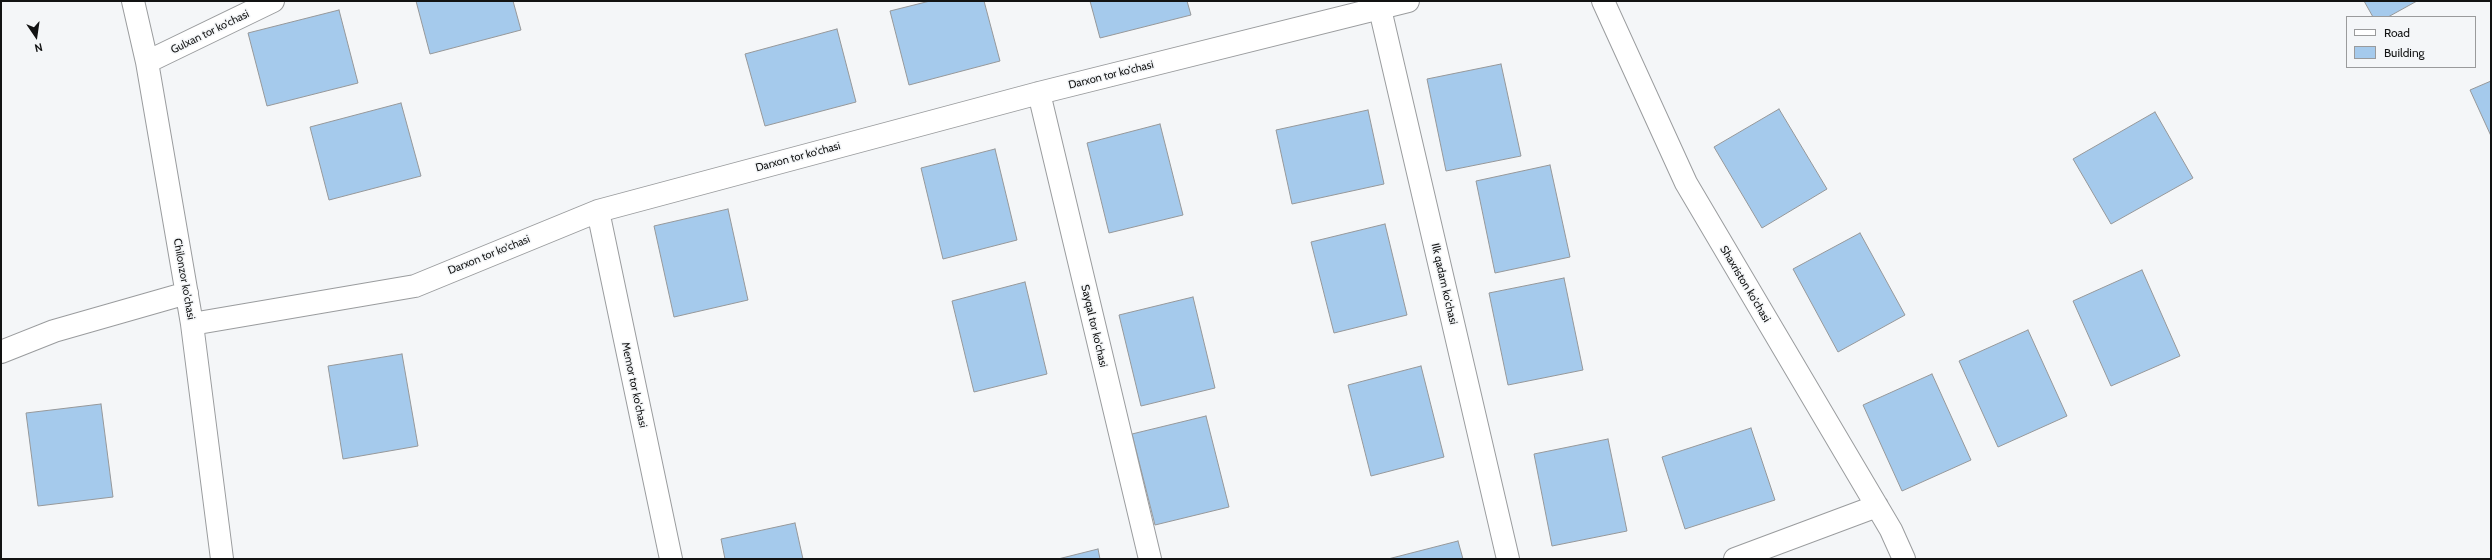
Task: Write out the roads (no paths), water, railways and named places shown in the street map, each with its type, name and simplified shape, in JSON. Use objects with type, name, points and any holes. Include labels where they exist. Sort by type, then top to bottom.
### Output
[{"type":"street","name":"Chilonzor ko'chasi","points":[[133,1],[147,62],[192,324],[222,559]]},
{"type":"street","name":"Gulxan tor ko'chasi","points":[[147,62],[273,1]]},
{"type":"street","name":"Darxon tor ko'chasi","points":[[192,324],[415,286],[598,211],[1039,93],[1408,1]]},
{"type":"street","name":"Shaxriston ko'chasi","points":[[1603,1],[1686,183],[1877,506],[1904,559]]},
{"type":"street","name":"Ilk qadam ko'chasi","points":[[1380,9],[1508,559]]},
{"type":"street","name":"Sayqal tor ko'chasi","points":[[1039,93],[1150,559]]},
{"type":"street","name":"Memor tor ko'chasi","points":[[598,211],[671,559]]},
{"type":"street","points":[[1,352],[54,331],[187,293]]},
{"type":"street","points":[[1735,559],[1877,506]]}]
